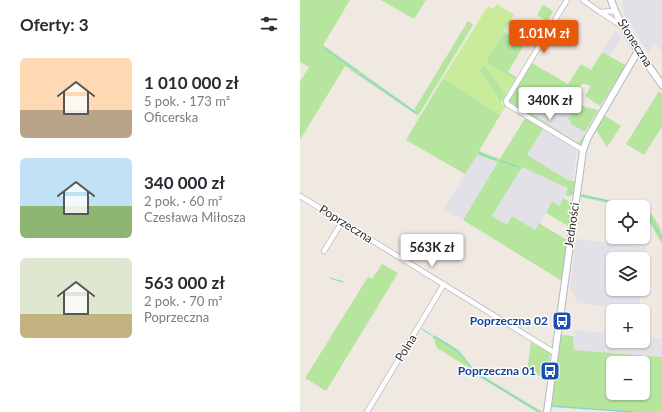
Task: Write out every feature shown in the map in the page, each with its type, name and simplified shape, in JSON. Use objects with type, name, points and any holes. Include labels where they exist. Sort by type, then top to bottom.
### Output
[{"type":"street","points":[[567,0],[506,100],[507,104],[583,150]]},
{"type":"street","points":[[583,0],[622,26]]},
{"type":"street","points":[[603,13],[611,0]]},
{"type":"street","name":"Słoneczna","points":[[611,0],[622,26],[638,51],[661,80]]},
{"type":"street","points":[[603,13],[614,14],[616,12]]},
{"type":"street","name":"Jedności","points":[[547,412],[583,150],[588,138],[638,51]]},
{"type":"street","name":"Poprzeczna","points":[[300,196],[555,353]]},
{"type":"street","points":[[324,251],[342,222]]},
{"type":"street","name":"Polna","points":[[367,412],[444,284]]},
{"type":"shaded area","points":[[622,0],[662,0],[662,52],[655,43],[648,53],[624,14]]},
{"type":"shaded area","points":[[615,30],[621,37],[610,57],[602,52]]},
{"type":"shaded area","points":[[549,97],[573,111],[572,124],[585,132],[578,143],[531,114],[540,99]]},
{"type":"shaded area","points":[[530,121],[577,150],[571,190],[568,188],[560,206],[552,202],[520,256],[487,224],[522,167]]},
{"type":"shaded area","points":[[476,155],[498,162],[463,220],[444,209]]},
{"type":"shaded area","points":[[576,239],[606,242],[606,244],[646,247],[645,252],[606,252],[606,296],[640,296],[640,304],[606,304],[606,306],[577,303],[570,286]]},
{"type":"shaded area","points":[[574,330],[606,333],[606,348],[650,348],[650,338],[662,339],[662,357],[574,350]]},
{"type":"green space","points":[[300,0],[350,0],[323,45],[414,110],[468,21],[473,25],[418,116],[345,66],[300,140],[300,82],[309,67],[300,62]]},
{"type":"green space","points":[[381,0],[426,0],[414,19]]},
{"type":"green space","points":[[497,4],[514,15],[486,61],[515,80],[506,94],[485,65],[480,71],[501,103],[506,106],[500,115],[443,78],[488,6],[493,9]]},
{"type":"green space","points":[[543,5],[553,11],[546,25],[544,23],[545,20],[537,15]]},
{"type":"green space","points":[[504,32],[524,45],[508,72],[516,77],[515,80],[486,61]]},
{"type":"green space","points":[[602,52],[625,65],[624,69],[600,106],[585,96],[591,86],[582,84],[578,89],[574,90],[572,95],[577,99],[576,102],[585,107],[598,110],[585,132],[571,124],[571,121],[568,119],[573,111],[549,97],[540,99],[532,114],[578,143],[584,135],[585,137],[581,145],[508,101],[534,57],[535,58],[532,63],[568,84],[581,64],[591,70]]},
{"type":"green space","points":[[484,64],[506,94],[501,103],[480,71]]},
{"type":"green space","points":[[443,78],[500,115],[479,151],[500,159],[525,118],[543,129],[527,155],[568,180],[576,183],[574,194],[569,196],[565,195],[568,188],[522,167],[492,216],[507,225],[512,216],[535,230],[539,223],[567,240],[562,281],[463,220],[498,162],[477,155],[465,174],[406,140]]},
{"type":"green space","points":[[659,91],[662,94],[662,127],[644,155],[626,144]]},
{"type":"green space","points":[[604,115],[621,126],[607,147],[596,130]]},
{"type":"green space","points":[[580,194],[609,200],[606,200],[606,203],[580,197]]},
{"type":"green space","points":[[563,198],[573,204],[570,227],[546,213],[552,201],[560,206]]},
{"type":"green space","points":[[650,213],[660,227],[662,244],[650,223]]},
{"type":"green space","points":[[382,264],[398,273],[326,391],[305,378],[368,277],[372,279]]},
{"type":"green space","points":[[434,335],[459,350],[475,371],[543,412],[537,412],[476,375],[469,368],[437,348],[435,340],[432,338]]},
{"type":"green space","points":[[562,335],[573,336],[574,350],[649,356],[606,356],[606,400],[650,400],[650,356],[662,357],[662,412],[624,412],[551,407],[560,336]]},
{"type":"green space","points":[[531,342],[550,353],[548,377],[524,375],[527,372]]},
{"type":"waterway","points":[[324,48],[357,71]]},
{"type":"waterway","points":[[360,74],[416,113]]},
{"type":"waterway","points":[[479,153],[496,160]]},
{"type":"waterway","points":[[501,161],[518,167]]},
{"type":"waterway","points":[[581,195],[606,201]]},
{"type":"waterway","points":[[650,218],[662,239]]},
{"type":"waterway","points":[[330,278],[343,282]]},
{"type":"waterway","points":[[422,329],[431,335]]},
{"type":"waterway","points":[[434,336],[457,351],[471,367]]},
{"type":"waterway","points":[[474,372],[539,412]]},
{"type":"waterway","points":[[552,406],[633,412]]},
{"type":"place","name":"Poprzeczna 02","points":[[562,321]]},
{"type":"place","name":"Poprzeczna 01","points":[[550,371]]}]
